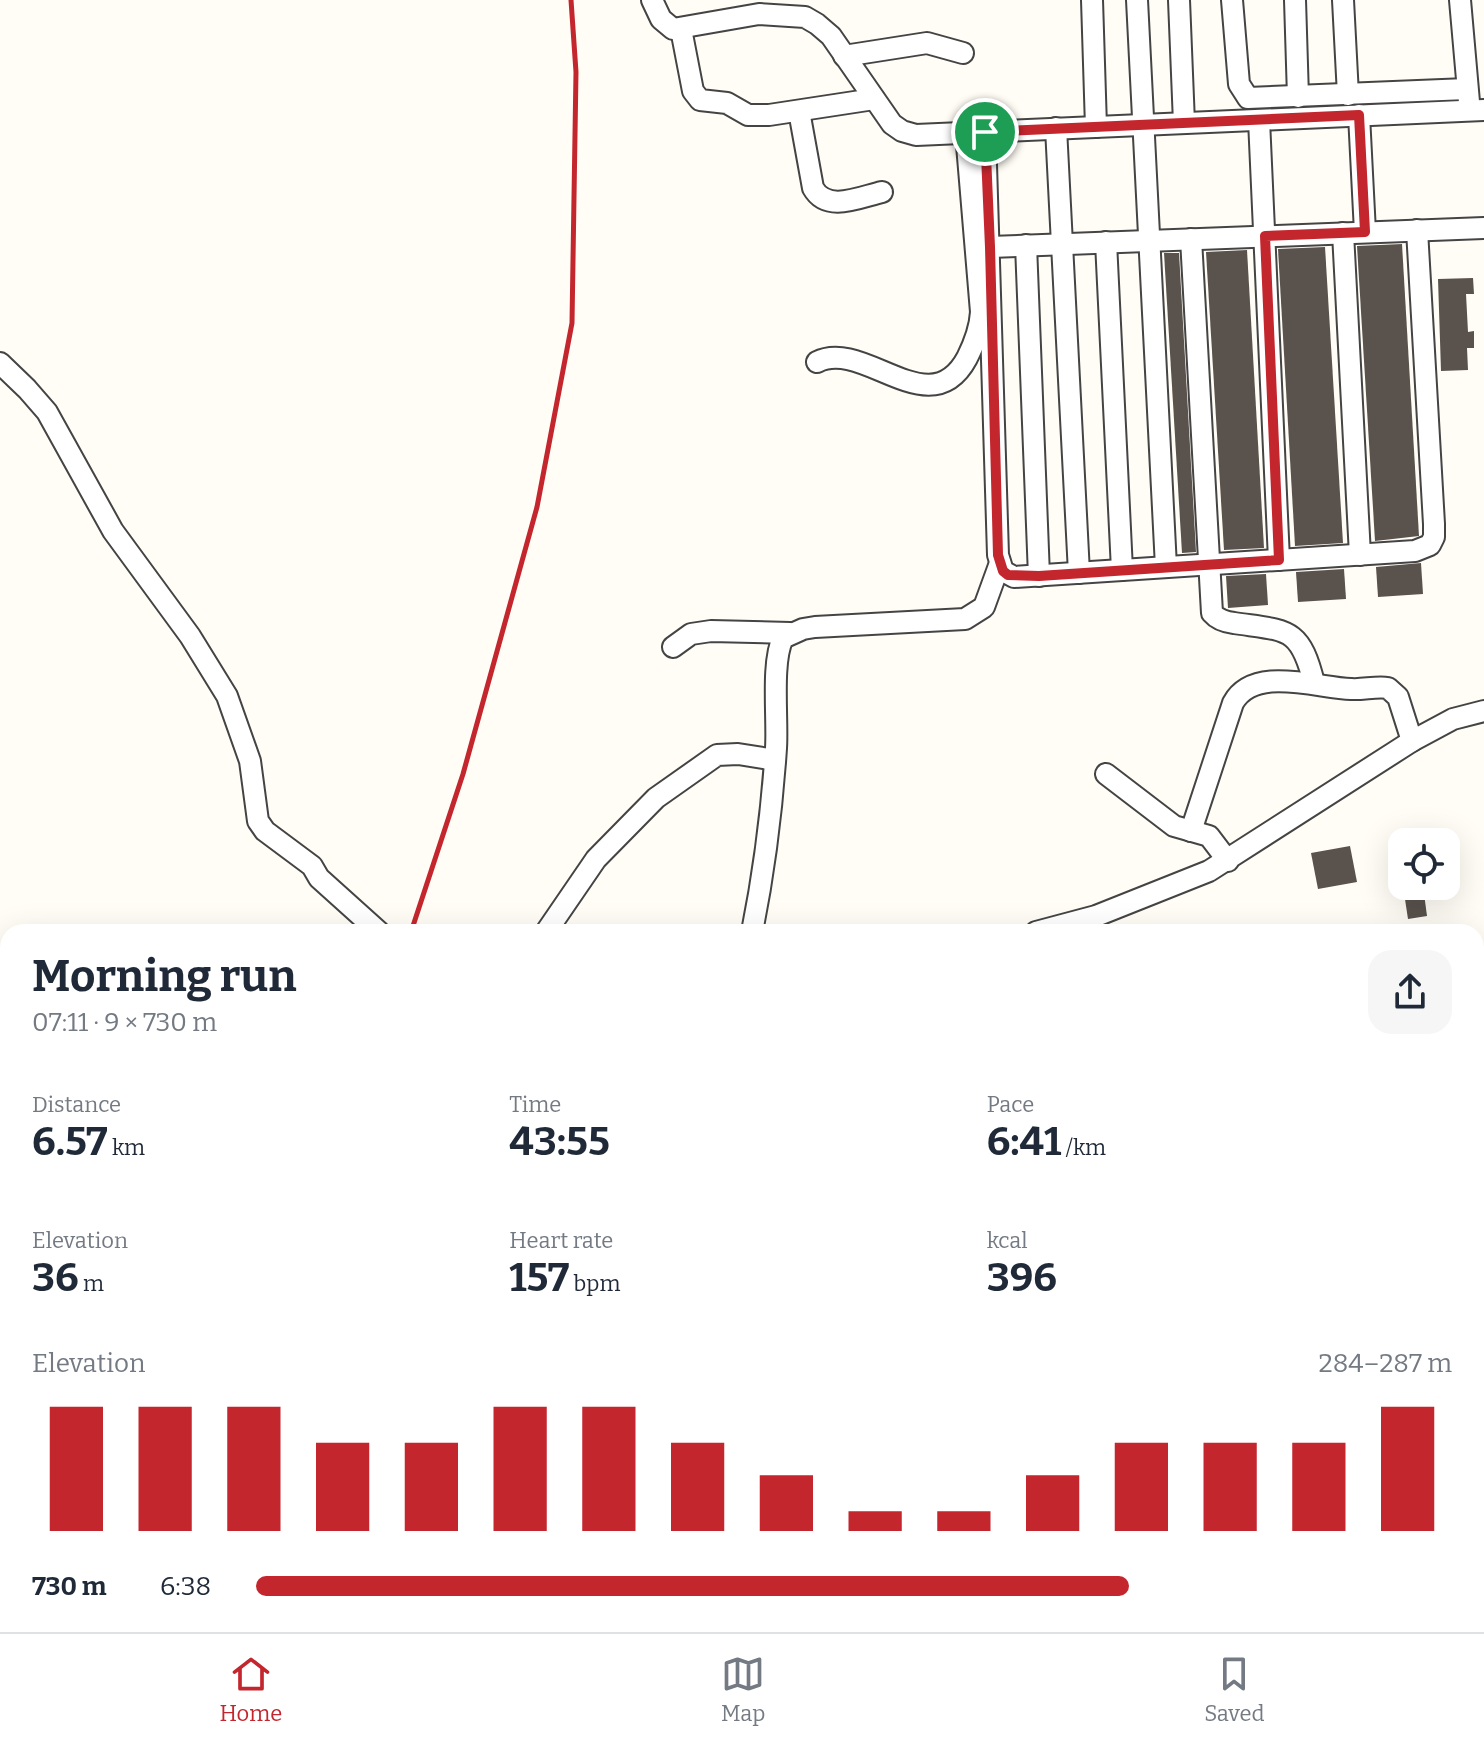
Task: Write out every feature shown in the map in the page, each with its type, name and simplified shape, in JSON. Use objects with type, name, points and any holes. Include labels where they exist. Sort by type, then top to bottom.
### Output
[{"type":"street","points":[[652,0],[661,19],[673,29],[787,7],[831,36],[892,124],[916,135],[1477,110],[1467,89],[1460,0]]},
{"type":"street","points":[[1092,0],[1096,127]]},
{"type":"street","points":[[1137,0],[1166,567]]},
{"type":"street","points":[[1179,0],[1184,123]]},
{"type":"street","points":[[1232,0],[1238,74],[1243,93],[1254,99],[1467,89]]},
{"type":"street","points":[[1295,0],[1298,97]]},
{"type":"street","points":[[1343,0],[1348,95]]},
{"type":"street","points":[[681,29],[693,91],[700,100],[727,103],[748,115],[769,115],[874,99]]},
{"type":"street","points":[[844,56],[927,43],[963,53]]},
{"type":"street","points":[[799,111],[813,188],[817,195],[834,202],[882,192]]},
{"type":"street","points":[[1359,115],[1365,232]]},
{"type":"street","points":[[1259,120],[1279,560]]},
{"type":"street","points":[[1056,128],[1079,573]]},
{"type":"street","points":[[753,924],[775,760],[778,654],[783,638],[803,629],[827,625],[965,619],[984,607],[1000,563],[990,247],[975,133]]},
{"type":"street","points":[[817,362],[828,356],[842,356],[900,380],[929,384],[948,379],[963,364],[978,334],[981,312],[975,133]]},
{"type":"street","points":[[990,247],[1484,228]]},
{"type":"street","points":[[1000,563],[1008,575],[1039,576],[1360,555],[1423,550],[1430,545],[1434,537],[1417,230]]},
{"type":"street","points":[[1343,233],[1360,555]]},
{"type":"street","points":[[1191,239],[1211,605],[1216,618],[1282,631],[1294,637],[1307,654],[1314,683]]},
{"type":"street","points":[[1106,242],[1122,570]]},
{"type":"street","points":[[1026,245],[1039,576]]},
{"type":"street","points":[[0,363],[47,412],[113,531],[190,636],[227,696],[250,761],[258,821],[265,831],[312,866],[319,878],[370,924]]},
{"type":"street","points":[[673,647],[691,634],[711,631],[790,633]]},
{"type":"street","points":[[1191,831],[1238,694],[1253,686],[1302,681],[1351,689],[1388,688],[1398,697],[1412,741]]},
{"type":"street","points":[[1066,924],[1096,916],[1228,861],[1343,783],[1412,741],[1453,719],[1484,711]]},
{"type":"street","points":[[551,924],[596,859],[656,798],[717,755],[738,754],[775,760]]},
{"type":"street","points":[[1106,774],[1163,819],[1209,836],[1228,861]]},
{"type":"building","points":[[1402,244],[1419,536],[1375,541],[1357,246]]},
{"type":"building","points":[[1325,247],[1343,543],[1295,546],[1278,249]]},
{"type":"building","points":[[1247,250],[1264,548],[1224,550],[1206,252]]},
{"type":"building","points":[[1164,253],[1179,253],[1196,552],[1182,553]]},
{"type":"building","points":[[1473,278],[1474,294],[1466,294],[1468,332],[1474,331],[1474,348],[1467,348],[1468,370],[1441,371],[1438,279]]},
{"type":"building","points":[[1421,563],[1423,594],[1378,597],[1376,567]]},
{"type":"building","points":[[1344,569],[1346,599],[1298,602],[1296,572]]},
{"type":"building","points":[[1266,574],[1268,605],[1228,608],[1226,576]]},
{"type":"building","points":[[1350,846],[1357,882],[1318,889],[1311,853]]},
{"type":"building","points":[[1405,900],[1425,900],[1427,916],[1408,919]]},
{"type":"railway","points":[[414,924],[463,774],[537,507],[572,323],[576,72],[571,0]]},
{"type":"route","points":[[1359,115],[1365,232],[1265,236],[1279,560],[1014,577],[1003,571],[998,555],[985,132],[1359,115]]}]
